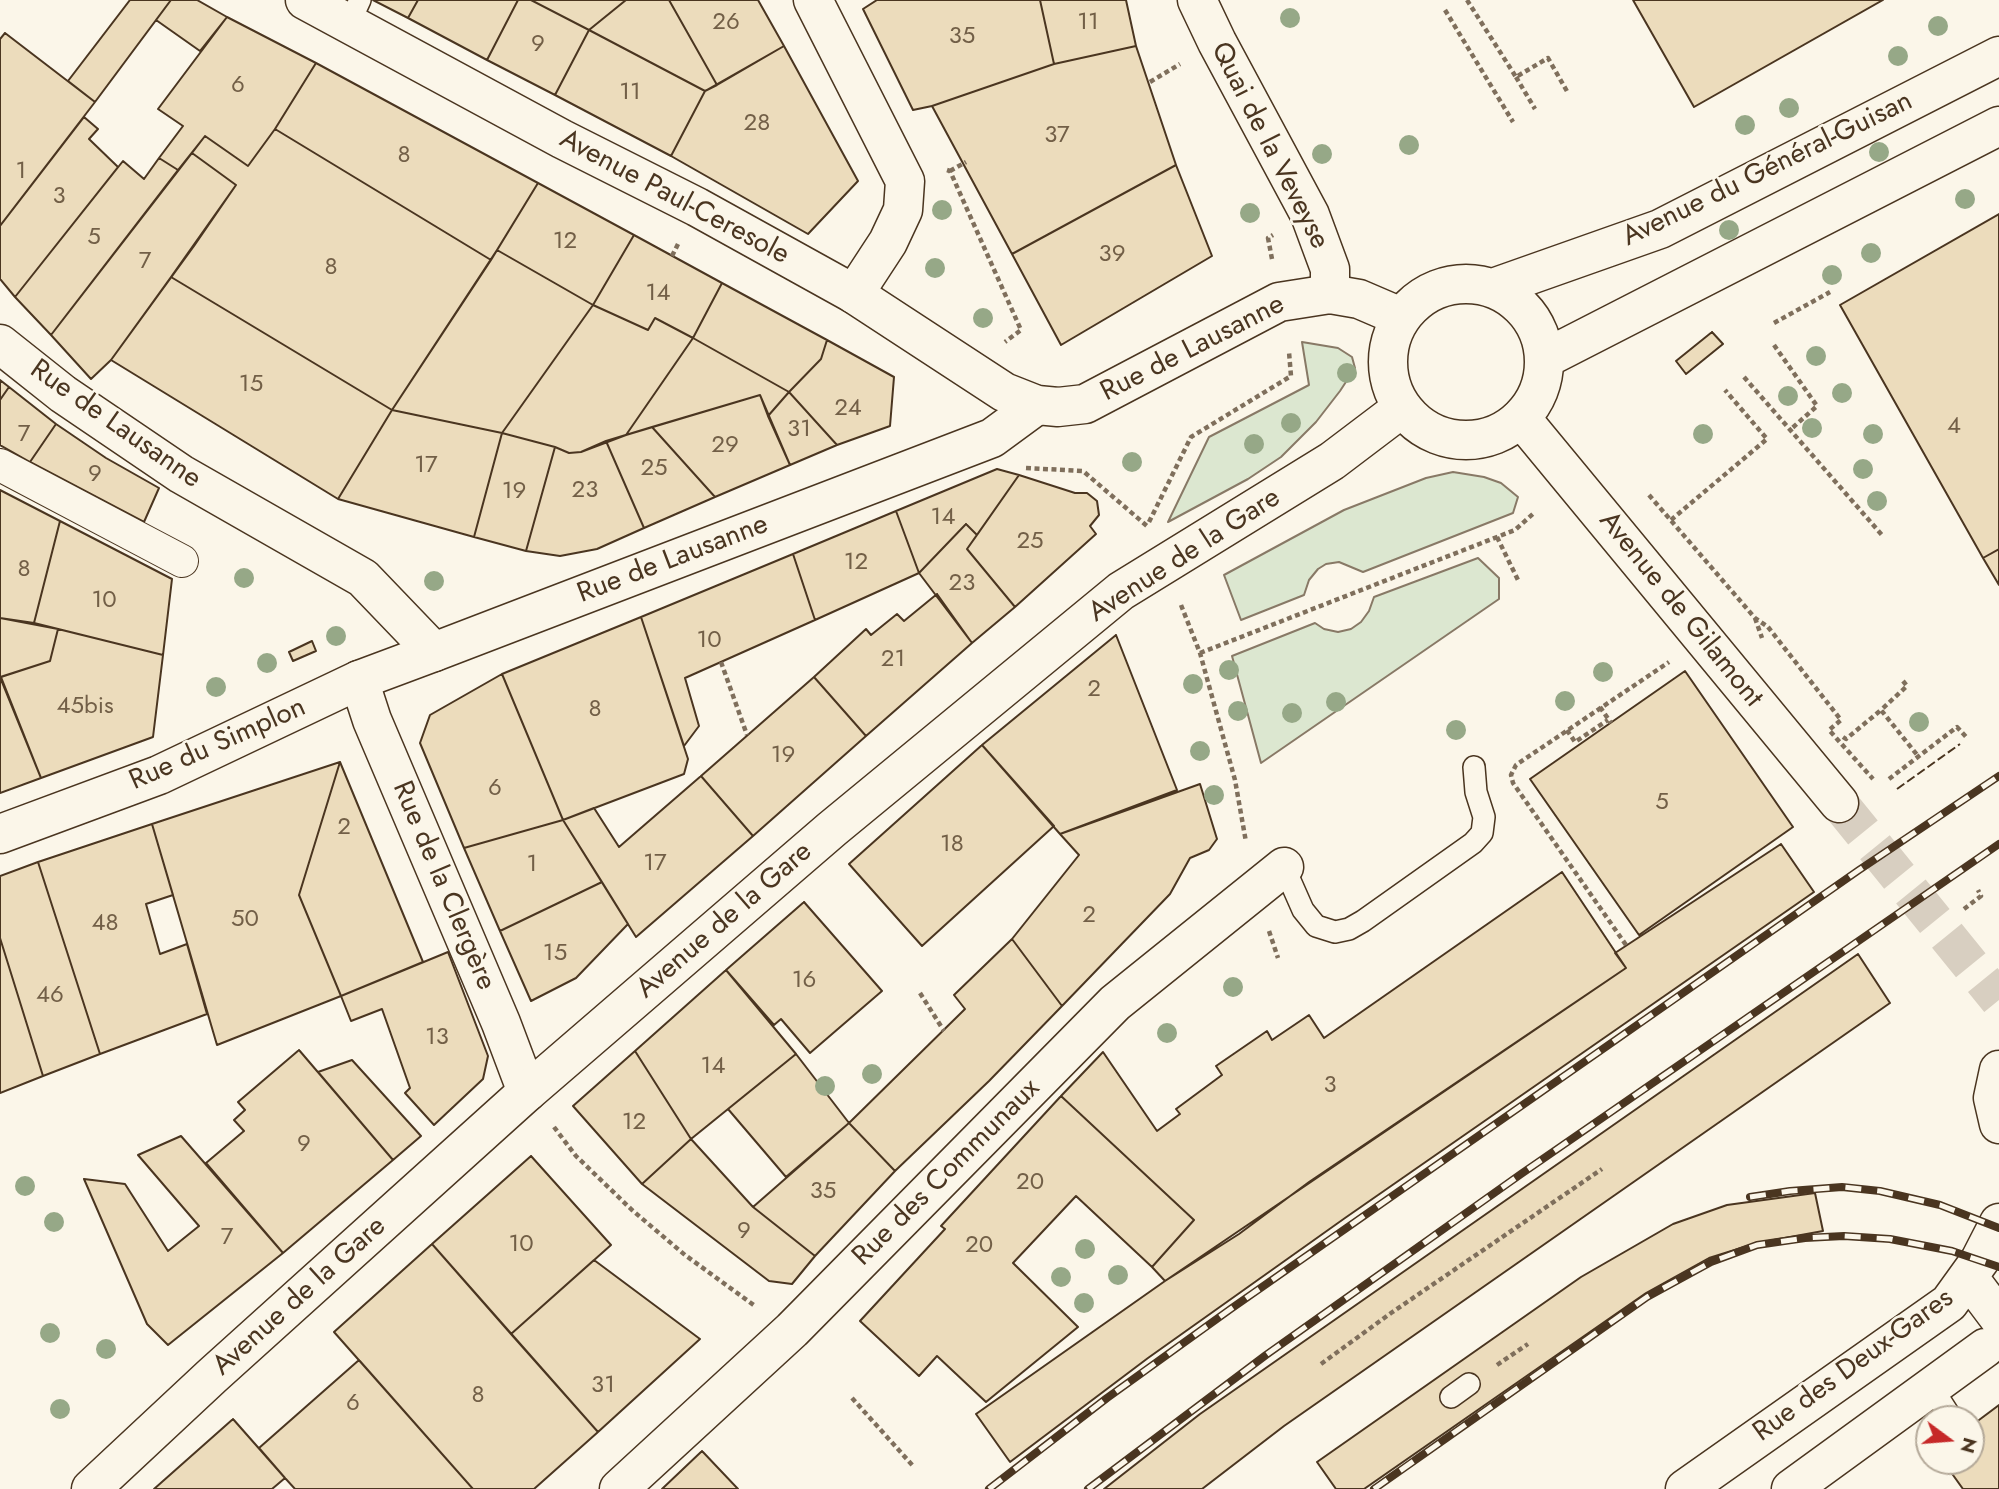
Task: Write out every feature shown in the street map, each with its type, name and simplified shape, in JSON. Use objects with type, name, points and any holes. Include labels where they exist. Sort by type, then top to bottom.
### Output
[{"type":"street","name":"Avenue Paul-Ceresole","points":[[305,0],[355,12],[562,139],[697,207],[854,294],[1004,393],[1037,405]]},
{"type":"street","points":[[813,0],[905,181],[904,210],[888,242],[854,294]]},
{"type":"street","name":"Quai de la Veveyse","points":[[1197,0],[1310,215],[1330,269],[1330,294]]},
{"type":"street","name":"Avenue du Général-Guisan","points":[[1493,288],[1660,229],[1999,56]]},
{"type":"street","points":[[1544,359],[1999,126]]},
{"type":"street","points":[[1473,283],[1493,288],[1507,294],[1529,316],[1542,344],[1542,380],[1533,401],[1521,418],[1502,431],[1481,439],[1459,440],[1437,435],[1417,424],[1402,408],[1391,386],[1387,362],[1391,338],[1401,317],[1415,301],[1433,290],[1452,284],[1473,283]]},
{"type":"street","name":"Rue de Lausanne","points":[[0,344],[63,394],[181,474],[363,578],[434,652],[980,443],[992,438],[1037,405],[1058,407],[1085,404],[1279,302],[1330,294],[1359,299],[1401,317]]},
{"type":"street","name":"Avenue de la Gare","points":[[91,1489],[527,1092],[853,811],[1121,591],[1332,461],[1402,408]]},
{"type":"street","name":"Avenue de Gilamont","points":[[1521,418],[1839,803]]},
{"type":"street","points":[[0,465],[182,561]]},
{"type":"street","name":"Rue du Simplon","points":[[0,834],[159,775],[359,680],[434,652]]},
{"type":"street","name":"Rue de la Clergère","points":[[359,680],[372,720],[501,1023],[527,1092]]},
{"type":"street","name":"Rue des Communaux","points":[[619,1489],[792,1330],[1115,1003],[1270,879]]},
{"type":"street","points":[[1999,1070],[1993,1098],[1999,1124]]},
{"type":"street","name":"Rue des Deux-Gares","points":[[1685,1489],[1949,1303],[1969,1278],[1999,1223]]},
{"type":"street","points":[[1791,1489],[1942,1404],[1992,1333],[1969,1278]]},
{"type":"lane","points":[[1270,879],[1316,926],[1335,932],[1349,929],[1473,843],[1482,833],[1484,817],[1476,792],[1474,767]]},
{"type":"lane","points":[[1451,1397],[1469,1384]]},
{"type":"path","points":[[1466,0],[1535,109]]},
{"type":"path","points":[[1446,10],[1513,122]]},
{"type":"path","points":[[1516,76],[1548,58],[1568,93]]},
{"type":"path","points":[[890,148],[950,171],[1021,330],[999,346]]},
{"type":"path","points":[[950,171],[966,162]]},
{"type":"path","points":[[1774,323],[1830,292]]},
{"type":"path","points":[[1774,345],[1817,406],[1790,430]]},
{"type":"path","points":[[1147,526],[1191,437],[1291,376],[1289,352]]},
{"type":"path","points":[[1744,377],[1882,535]]},
{"type":"path","points":[[1671,520],[1767,439],[1725,390]]},
{"type":"path","points":[[1022,468],[1083,471],[1147,526],[1200,653],[1235,780],[1270,879]]},
{"type":"path","points":[[1727,474],[1732,481]]},
{"type":"path","points":[[1649,495],[1755,618],[1768,627],[1841,719],[1829,730],[1873,779]]},
{"type":"path","points":[[1200,653],[1515,530],[1535,512]]},
{"type":"path","points":[[1497,537],[1518,580]]},
{"type":"path","points":[[721,663],[747,735]]},
{"type":"path","points":[[1626,945],[1513,783],[1511,775],[1516,765],[1665,665]]},
{"type":"path","points":[[1846,740],[1907,686],[1903,681]]},
{"type":"path","points":[[1567,730],[1575,742],[1609,721],[1600,708]]},
{"type":"path","points":[[1881,710],[1918,756]]},
{"type":"path","points":[[1889,779],[1957,727],[1968,739]]},
{"type":"path","points":[[1964,909],[1981,896],[1978,890]]},
{"type":"path","points":[[920,993],[944,1031]]},
{"type":"path","points":[[551,1123],[576,1156],[642,1219],[685,1255],[792,1330]]},
{"type":"path","points":[[1321,1364],[1602,1169]]},
{"type":"path","points":[[852,1398],[914,1467]]},
{"type":"green space","points":[[1302,342],[1338,348],[1352,357],[1355,368],[1340,391],[1316,422],[1281,457],[1248,479],[1168,522],[1209,437],[1309,385]]},
{"type":"green space","points":[[1453,472],[1501,483],[1518,497],[1513,513],[1363,572],[1339,562],[1326,564],[1309,580],[1304,595],[1241,620],[1224,575],[1344,510],[1426,478]]},
{"type":"green space","points":[[1478,558],[1499,578],[1499,599],[1261,763],[1232,656],[1315,623],[1324,629],[1338,632],[1351,629],[1361,622],[1369,611],[1374,597]]},
{"type":"building","points":[[130,0],[171,0],[95,102],[68,81]]},
{"type":"building","points":[[171,0],[197,0],[227,17],[200,51],[156,20]]},
{"type":"building","points":[[373,0],[418,0],[408,18]]},
{"type":"building","points":[[418,0],[518,0],[487,60],[408,18]]},
{"type":"building","points":[[518,0],[531,0],[589,30],[555,95],[487,60]]},
{"type":"building","points":[[531,0],[626,0],[589,30]]},
{"type":"building","points":[[626,0],[669,0],[717,85],[705,91],[589,30]]},
{"type":"building","points":[[669,0],[758,0],[784,46],[717,85]]},
{"type":"building","points":[[877,0],[1040,0],[1054,64],[913,110],[863,9]]},
{"type":"building","points":[[1040,0],[1126,0],[1136,46],[1054,64]]},
{"type":"building","points":[[1633,0],[1883,0],[1694,107]]},
{"type":"building","points":[[227,17],[316,63],[275,129],[248,166],[205,136],[178,170],[159,158],[183,126],[158,109]]},
{"type":"building","points":[[589,30],[705,91],[671,156],[555,95]]},
{"type":"building","points":[[5,33],[95,102],[0,226],[0,39]]},
{"type":"building","points":[[784,46],[858,181],[808,234],[671,156],[705,91]]},
{"type":"building","points":[[1136,46],[1176,165],[1012,254],[932,106],[1054,64]]},
{"type":"building","points":[[316,63],[538,183],[491,260],[275,129]]},
{"type":"building","points":[[84,117],[98,129],[89,139],[118,167],[15,297],[0,279],[0,226]]},
{"type":"building","points":[[275,129],[491,260],[392,410],[171,277],[236,185],[192,153],[205,136],[248,166]]},
{"type":"building","points":[[192,153],[236,185],[111,360],[91,379],[51,335]]},
{"type":"building","points":[[159,158],[178,170],[51,335],[15,297],[123,161],[144,179]]},
{"type":"building","points":[[1176,165],[1212,256],[1061,345],[1012,254]]},
{"type":"building","points":[[538,183],[634,235],[593,305],[497,250]]},
{"type":"building","points":[[1999,214],[1999,549],[1983,558],[1840,305]]},
{"type":"building","points":[[634,235],[722,283],[693,338],[655,318],[648,330],[593,305]]},
{"type":"building","points":[[497,250],[593,305],[502,433],[392,410]]},
{"type":"building","points":[[171,277],[392,410],[338,499],[111,360]]},
{"type":"building","points":[[722,283],[827,340],[821,359],[789,392],[693,338]]},
{"type":"building","points":[[593,305],[648,330],[655,318],[693,338],[626,435],[581,452],[569,453],[502,433]]},
{"type":"building","points":[[1712,332],[1723,344],[1686,374],[1676,361]]},
{"type":"building","points":[[693,338],[789,392],[768,416],[760,395],[626,435]]},
{"type":"building","points":[[827,340],[894,377],[890,426],[837,445],[789,392],[821,359]]},
{"type":"building","points":[[0,380],[9,387],[0,400]]},
{"type":"building","points":[[9,387],[56,424],[30,462],[0,445],[0,400]]},
{"type":"building","points":[[789,392],[837,445],[790,465],[768,416]]},
{"type":"building","points":[[760,395],[790,465],[715,497],[652,427]]},
{"type":"building","points":[[392,410],[502,433],[474,537],[338,499]]},
{"type":"building","points":[[56,424],[106,458],[159,488],[144,522],[30,462]]},
{"type":"building","points":[[652,427],[715,497],[644,528],[606,441]]},
{"type":"building","points":[[502,433],[555,447],[526,551],[474,537]]},
{"type":"building","points":[[606,441],[644,528],[597,549],[560,556],[526,551],[555,447],[569,453],[581,452]]},
{"type":"building","points":[[997,469],[1019,475],[977,535],[966,524],[919,573],[896,511]]},
{"type":"building","points":[[1019,475],[1075,493],[1087,493],[1097,501],[1099,515],[1090,526],[1096,534],[1015,607],[967,549]]},
{"type":"building","points":[[0,490],[60,521],[34,623],[0,618]]},
{"type":"building","points":[[896,511],[919,573],[815,620],[793,554]]},
{"type":"building","points":[[60,521],[172,579],[163,655],[34,623]]},
{"type":"building","points":[[966,524],[977,535],[967,549],[1015,607],[972,643],[919,573]]},
{"type":"building","points":[[1999,549],[1999,585],[1983,558]]},
{"type":"building","points":[[793,554],[815,620],[685,678],[699,726],[684,746],[641,617]]},
{"type":"building","points":[[937,594],[972,643],[866,736],[814,677],[866,629],[871,635],[897,614],[904,621]]},
{"type":"building","points":[[641,617],[688,759],[684,774],[563,820],[502,674]]},
{"type":"building","points":[[0,618],[58,629],[50,661],[0,677]]},
{"type":"building","points":[[58,629],[163,655],[153,737],[41,778],[1,677],[50,661]]},
{"type":"building","points":[[1116,635],[1177,790],[1060,834],[982,745]]},
{"type":"building","points":[[312,641],[316,651],[293,661],[289,652]]},
{"type":"building","points":[[1685,671],[1793,827],[1639,935],[1530,779]]},
{"type":"building","points":[[502,674],[563,820],[464,848],[420,743],[430,715]]},
{"type":"building","points":[[0,677],[41,778],[0,793]]},
{"type":"building","points":[[814,677],[866,736],[753,836],[701,776]]},
{"type":"building","points":[[982,745],[1054,826],[922,946],[849,864]]},
{"type":"building","points":[[340,762],[423,962],[341,996],[299,895]]},
{"type":"building","points":[[340,762],[299,895],[341,996],[217,1045],[152,824]]},
{"type":"building","points":[[701,776],[753,836],[636,937],[563,820],[594,808],[619,847]]},
{"type":"building","points":[[1200,784],[1217,839],[1209,850],[1190,858],[1170,894],[1062,1006],[1012,939],[1079,855],[1060,834]]},
{"type":"building","points":[[563,820],[602,882],[500,931],[464,848]]},
{"type":"building","points":[[152,824],[173,895],[146,904],[160,954],[187,944],[207,1014],[100,1054],[38,862]]},
{"type":"building","points":[[1781,844],[1814,892],[1345,1218],[1148,1358],[1010,1462],[976,1414],[1165,1281],[1626,968],[1615,953]]},
{"type":"building","points":[[38,862],[100,1054],[43,1076],[0,938],[0,876]]},
{"type":"building","points":[[1562,872],[1626,968],[1309,1182],[1239,1234],[1165,1281],[1152,1267],[1194,1220],[1061,1096],[1103,1052],[1157,1131],[1180,1114],[1176,1109],[1222,1075],[1216,1066],[1267,1031],[1272,1040],[1309,1015],[1324,1038]]},
{"type":"building","points":[[602,882],[628,924],[576,978],[531,1001],[500,931]]},
{"type":"building","points":[[804,902],[882,991],[810,1053],[781,1019],[774,1025],[726,970]]},
{"type":"building","points":[[0,938],[43,1076],[0,1093]]},
{"type":"building","points":[[1012,939],[1062,1006],[895,1171],[849,1123],[965,1009],[954,995]]},
{"type":"building","points":[[448,952],[488,1056],[483,1079],[434,1125],[405,1093],[410,1088],[382,1009],[351,1021],[341,996]]},
{"type":"building","points":[[1858,954],[1890,1003],[1284,1426],[1202,1489],[1104,1489],[1200,1414]]},
{"type":"building","points":[[726,970],[796,1054],[691,1139],[635,1051]]},
{"type":"building","points":[[299,1050],[393,1160],[283,1253],[206,1163],[244,1131],[234,1120],[245,1110],[238,1102]]},
{"type":"building","points":[[635,1051],[691,1139],[642,1184],[573,1106]]},
{"type":"building","points":[[796,1054],[849,1123],[786,1177],[728,1109]]},
{"type":"building","points":[[352,1060],[421,1136],[393,1160],[318,1072]]},
{"type":"building","points":[[1061,1096],[1194,1220],[1152,1267],[1076,1196],[1013,1263],[1078,1327],[986,1402],[937,1356],[919,1376],[860,1321],[945,1229],[941,1226]]},
{"type":"building","points":[[849,1123],[895,1171],[815,1256],[753,1207]]},
{"type":"building","points":[[181,1136],[283,1253],[168,1345],[147,1324],[84,1179],[125,1184],[168,1251],[199,1226],[138,1155]]},
{"type":"building","points":[[691,1139],[753,1207],[815,1256],[792,1284],[769,1281],[642,1184]]},
{"type":"building","points":[[531,1156],[611,1245],[511,1334],[432,1244]]},
{"type":"building","points":[[1815,1193],[1823,1231],[1757,1243],[1709,1258],[1646,1293],[1364,1489],[1336,1489],[1317,1462],[1581,1277],[1673,1224],[1727,1205]]},
{"type":"building","points":[[432,1244],[598,1432],[534,1489],[473,1489],[334,1332]]},
{"type":"building","points":[[594,1260],[700,1339],[598,1432],[511,1334]]},
{"type":"building","points":[[359,1360],[473,1489],[295,1489],[285,1478],[259,1448]]},
{"type":"building","points":[[1999,1405],[1999,1489],[1963,1489],[1953,1475],[1985,1475],[1985,1416]]},
{"type":"building","points":[[233,1419],[285,1478],[272,1489],[154,1489]]},
{"type":"building","points":[[702,1451],[738,1489],[662,1489]]},
{"type":"tunnel","points":[[1839,803],[1999,1000]]},
{"type":"railway","points":[[989,1489],[1107,1398],[1232,1308],[1859,870],[1999,776]]},
{"type":"railway","points":[[1088,1489],[1266,1355],[1521,1174],[1999,844]]},
{"type":"railway","points":[[1750,1197],[1842,1187],[1880,1191],[1940,1205],[1999,1228]]},
{"type":"railway","points":[[1374,1489],[1647,1297],[1711,1262],[1757,1245],[1844,1236],[1890,1239],[1952,1251],[1999,1267]]},
{"type":"fence","points":[[1897,789],[1960,744]]}]
